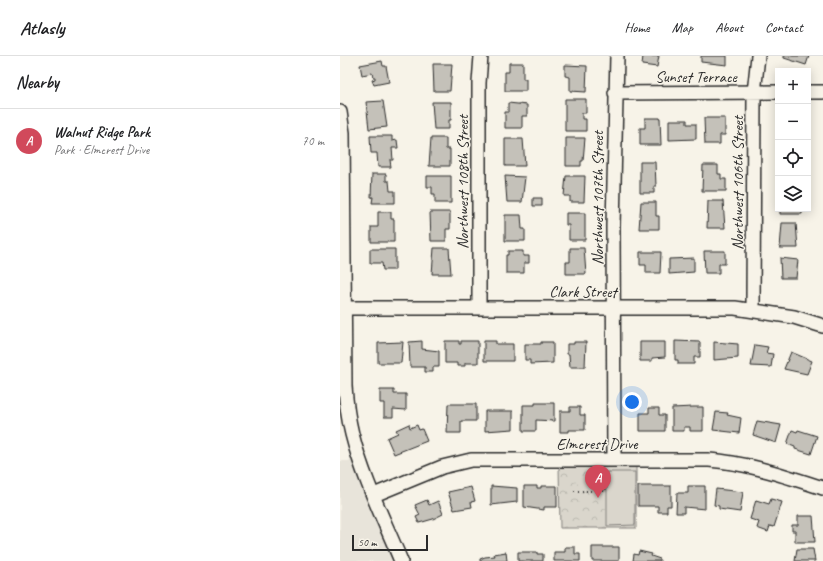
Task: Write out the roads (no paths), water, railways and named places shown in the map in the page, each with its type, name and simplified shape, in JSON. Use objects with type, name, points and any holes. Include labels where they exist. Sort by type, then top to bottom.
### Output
[{"type":"street","name":"Northwest 108th Street","points":[[479,308],[479,83],[481,56]]},
{"type":"street","name":"Northwest 107th Street","points":[[614,460],[615,93],[617,56]]},
{"type":"street","name":"Northwest 106th Street","points":[[753,310],[754,92],[758,56]]},
{"type":"street","name":"Sunset Terrace","points":[[615,93],[775,92]]},
{"type":"street","points":[[811,92],[823,92]]},
{"type":"street","points":[[340,112],[343,134],[342,308],[347,410],[352,435],[374,495],[401,561]]},
{"type":"street","name":"Clark Street","points":[[342,308],[735,308],[794,317],[823,326]]},
{"type":"street","name":"Elmcrest Drive","points":[[374,495],[442,467],[461,461],[730,461],[759,467],[823,488]]},
{"type":"place","name":"Walnut Ridge Park","points":[[598,498]]}]
